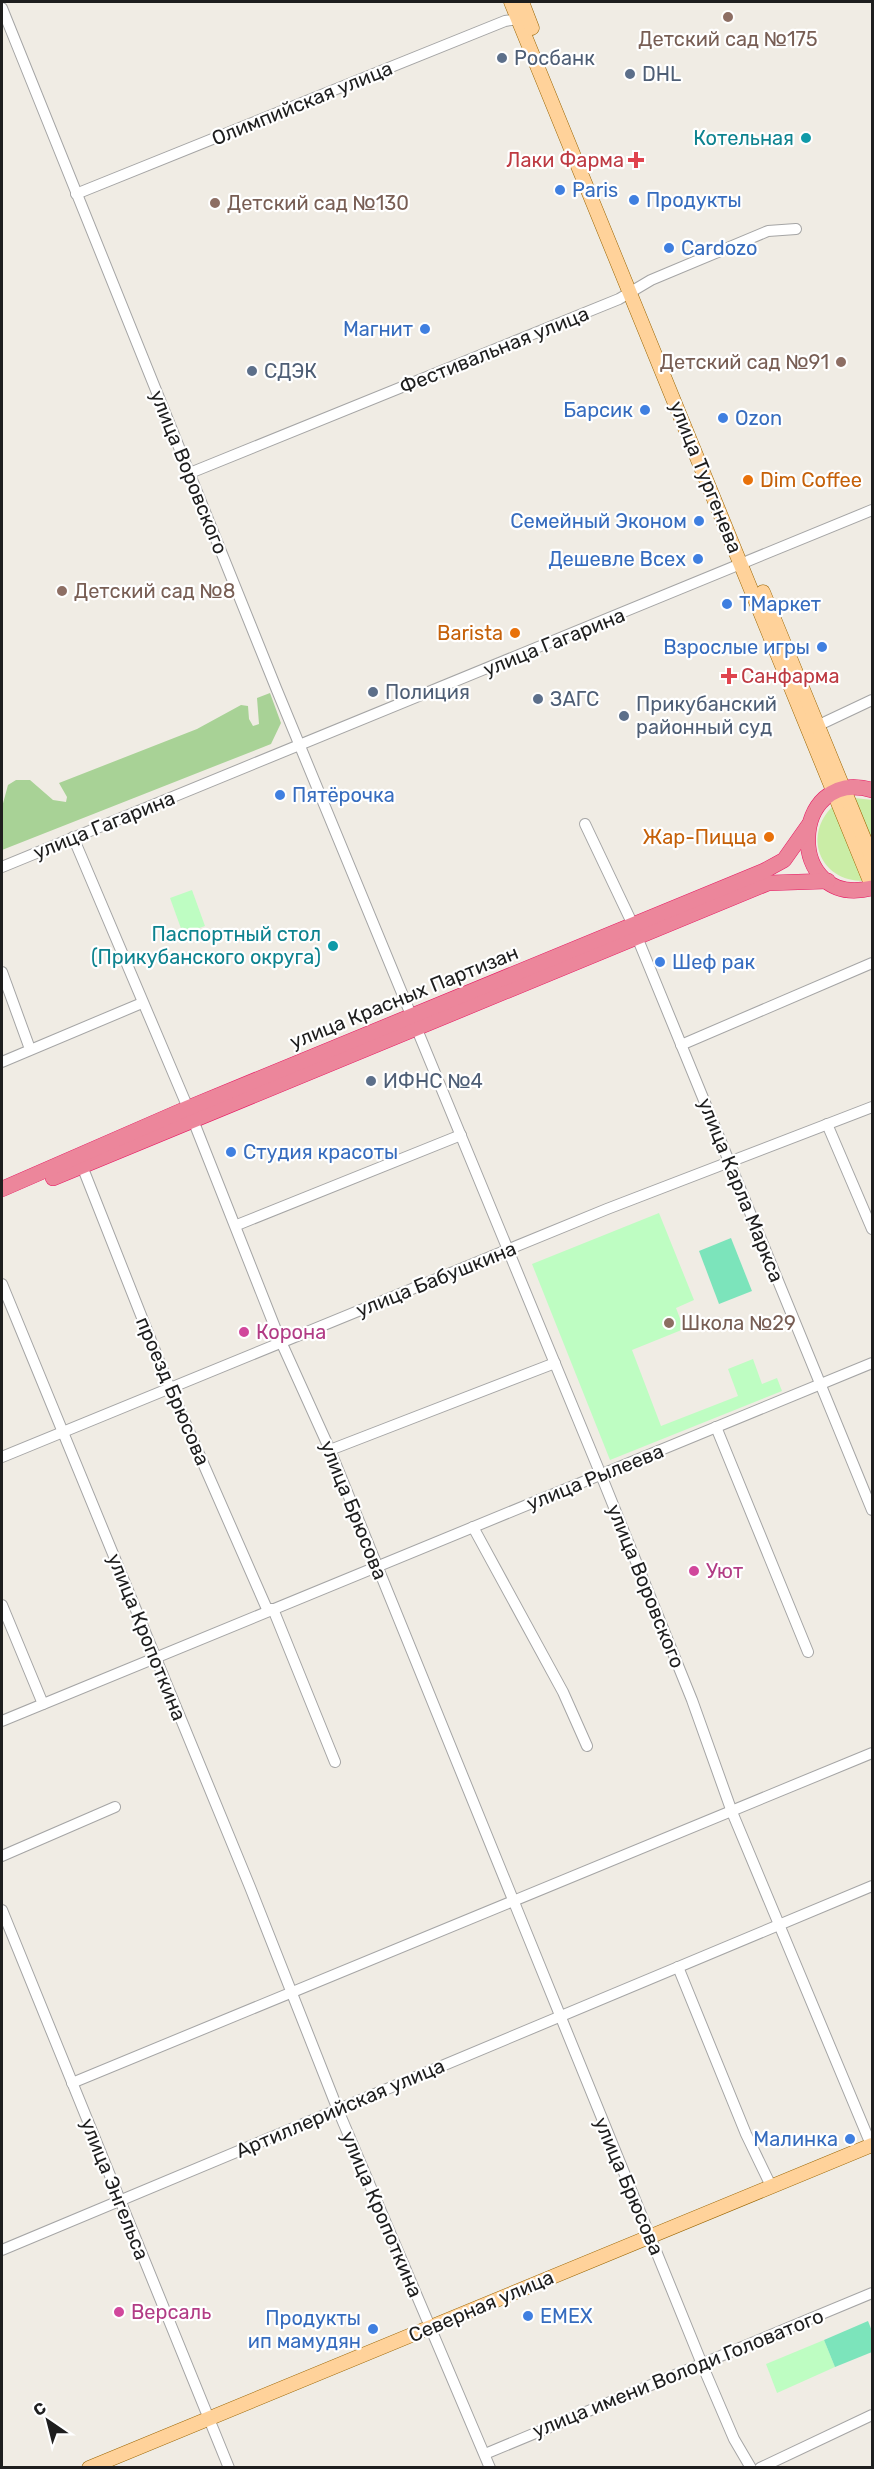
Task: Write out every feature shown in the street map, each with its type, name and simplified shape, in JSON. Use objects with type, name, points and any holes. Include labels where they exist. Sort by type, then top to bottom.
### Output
[{"type":"highway","points":[[839,791],[873,790]]},
{"type":"highway","name":"улица Красных Партизан","points":[[635,931],[784,860],[823,801],[839,791]]},
{"type":"highway","points":[[808,826],[806,838],[810,857],[819,873],[828,881]]},
{"type":"highway","name":"улица Красных Партизан","points":[[2,1189],[191,1114],[635,931],[768,883],[828,881],[850,890],[873,887]]},
{"type":"highway","name":"улица Красных Партизан","points":[[2,1199],[82,1166],[191,1114]]},
{"type":"main road","name":"улица Тургенева","points":[[511,2],[523,18],[746,562],[819,726],[873,887]]},
{"type":"main road","name":"улица Тургенева","points":[[522,2],[523,18]]},
{"type":"main road","name":"улица Тургенева","points":[[746,562],[807,730],[873,858]]},
{"type":"main road","name":"Северная улица","points":[[89,2468],[650,2234],[872,2145]]},
{"type":"street","name":"улица Воровского","points":[[2,8],[300,744],[601,1475],[692,1700],[732,1812],[872,2145]]},
{"type":"street","name":"Олимпийская улица","points":[[76,195],[523,18]]},
{"type":"street","name":"Фестивальная улица","points":[[190,473],[635,291],[651,280],[768,231],[796,229]]},
{"type":"street","name":"улица Гагарина","points":[[2,867],[873,510]]},
{"type":"street","points":[[819,726],[873,700]]},
{"type":"street","name":"улица Карла Маркса","points":[[585,824],[635,931],[873,1510]]},
{"type":"street","name":"улица Брюсова","points":[[73,837],[191,1114],[282,1342],[378,1566],[702,2363],[734,2439],[751,2468]]},
{"type":"street","points":[[681,1045],[873,963]]},
{"type":"street","points":[[2,972],[30,1049]]},
{"type":"street","points":[[2,1062],[142,1003]]},
{"type":"street","name":"улица Бабушкина","points":[[2,1457],[508,1250],[873,1107]]},
{"type":"street","points":[[827,1124],[873,1230]]},
{"type":"street","points":[[237,1226],[461,1136]]},
{"type":"street","name":"проезд Брюсова","points":[[82,1166],[170,1388],[267,1609],[273,1610]]},
{"type":"street","name":"улица Кропоткина","points":[[2,1284],[250,1887],[338,2110],[490,2468]]},
{"type":"street","points":[[330,1450],[555,1363]]},
{"type":"street","name":"улица Рылеева","points":[[2,1721],[873,1363]]},
{"type":"street","points":[[716,1427],[808,1652]]},
{"type":"street","points":[[473,1527],[563,1692],[587,1746]]},
{"type":"street","points":[[2,1605],[43,1704]]},
{"type":"street","points":[[273,1610],[335,1762]]},
{"type":"street","points":[[72,2083],[873,1753]]},
{"type":"street","points":[[2,1856],[115,1807]]},
{"type":"street","name":"Артиллерийская улица","points":[[2,2250],[119,2199],[873,1886]]},
{"type":"street","name":"улица Энгельса","points":[[2,1910],[229,2468]]},
{"type":"street","points":[[678,1967],[742,2124],[771,2186]]},
{"type":"street","name":"улица имени Володи Головатого","points":[[485,2454],[873,2294]]},
{"type":"street","points":[[760,2468],[873,2415]]},
{"type":"green space","points":[[270,693],[281,723],[271,744],[2,850],[2,807],[8,785],[16,780],[30,780],[53,800],[66,802],[67,797],[59,783],[197,729],[241,705],[248,706],[249,719],[253,726],[259,724],[257,698]]},
{"type":"green space","points":[[855,798],[872,800],[872,840]]},
{"type":"green space","points":[[833,806],[863,881],[848,879],[836,874],[826,865],[820,855],[819,830]]},
{"type":"green space","points":[[192,890],[205,926],[183,934],[170,898]]},
{"type":"green space","points":[[659,1213],[694,1300],[676,1308],[684,1329],[632,1350],[661,1426],[738,1396],[728,1369],[753,1359],[762,1384],[777,1378],[782,1391],[610,1460],[532,1264]]},
{"type":"green space","points":[[731,1238],[752,1291],[719,1304],[699,1251]]},
{"type":"green space","points":[[868,2321],[872,2331],[872,2352],[835,2367],[824,2340]]},
{"type":"green space","points":[[824,2340],[835,2367],[777,2393],[766,2364]]},
{"type":"place","name":"Детский сад №175","points":[[728,17]]},
{"type":"place","name":"Росбанк","points":[[502,58]]},
{"type":"place","name":"DHL","points":[[630,74]]},
{"type":"place","name":"Котельная","points":[[806,138]]},
{"type":"place","name":"Лаки Фарма","points":[[636,160]]},
{"type":"place","name":"Paris","points":[[560,190]]},
{"type":"place","name":"Продукты","points":[[634,200]]},
{"type":"place","name":"Детский сад №130","points":[[215,203]]},
{"type":"place","name":"Cardozo","points":[[669,248]]},
{"type":"place","name":"Магнит","points":[[425,329]]},
{"type":"place","name":"Детский сад №91","points":[[841,362]]},
{"type":"place","name":"СДЭК","points":[[252,371]]},
{"type":"place","name":"Барсик","points":[[645,410]]},
{"type":"place","name":"Ozon","points":[[723,418]]},
{"type":"place","name":"Dim Coffee","points":[[748,480]]},
{"type":"place","name":"Семейный Эконом","points":[[699,521]]},
{"type":"place","name":"Дешевле Всех","points":[[698,559]]},
{"type":"place","name":"Детский сад №8","points":[[62,591]]},
{"type":"place","name":"ТМаркет","points":[[727,604]]},
{"type":"place","name":"Barista","points":[[515,633]]},
{"type":"place","name":"Взрослые игры","points":[[822,647]]},
{"type":"place","name":"Санфарма","points":[[729,676]]},
{"type":"place","name":"Полиция","points":[[373,692]]},
{"type":"place","name":"ЗАГС","points":[[538,699]]},
{"type":"place","name":"Прикубанский районный суд","points":[[624,716]]},
{"type":"place","name":"Пятёрочка","points":[[280,795]]},
{"type":"place","name":"Жар-Пицца","points":[[769,837]]},
{"type":"place","name":"Паспортный стол (Прикубанского округа)","points":[[333,946]]},
{"type":"place","name":"Шеф рак","points":[[660,962]]},
{"type":"place","name":"ИФНС №4","points":[[371,1081]]},
{"type":"place","name":"Студия красоты","points":[[231,1152]]},
{"type":"place","name":"Школа №29","points":[[669,1323]]},
{"type":"place","name":"Корона","points":[[244,1332]]},
{"type":"place","name":"Уют","points":[[694,1571]]},
{"type":"place","name":"Малинка","points":[[850,2139]]},
{"type":"place","name":"Версаль","points":[[119,2312]]},
{"type":"place","name":"EMEX","points":[[528,2316]]},
{"type":"place","name":"Продукты ип мамудян","points":[[373,2329]]}]
